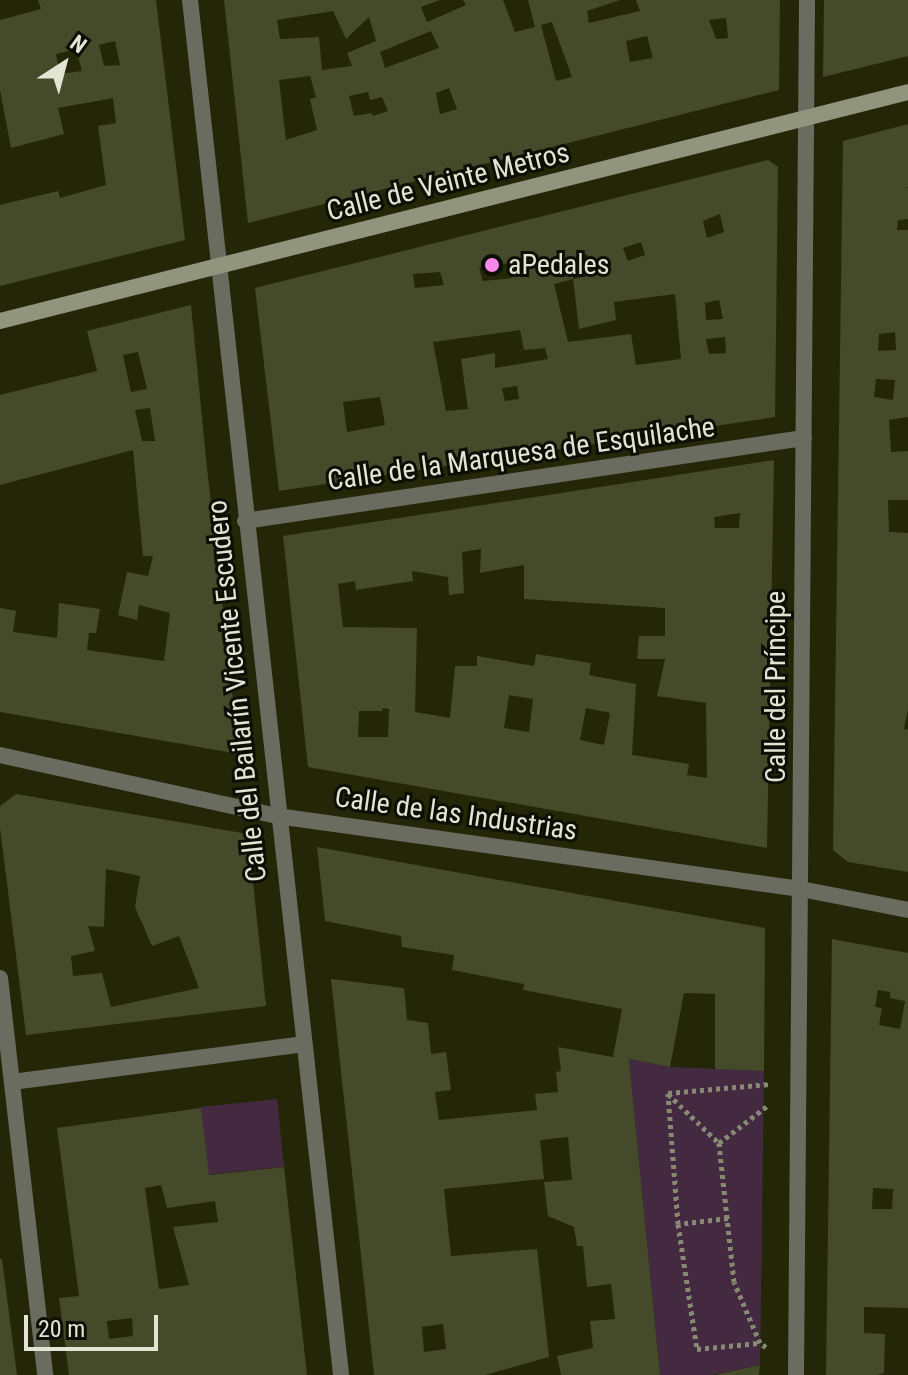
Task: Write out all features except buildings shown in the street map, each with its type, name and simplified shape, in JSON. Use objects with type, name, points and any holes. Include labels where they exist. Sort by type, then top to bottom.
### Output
[{"type":"street","name":"Calle del Bailarín Vicente Escudero","points":[[190,0],[277,816],[341,1375]]},
{"type":"street","name":"Calle del Príncipe","points":[[796,1371],[807,0]]},
{"type":"street","name":"Calle de Veinte Metros","points":[[0,321],[908,92]]},
{"type":"street","name":"Calle de la Marquesa de Esquilache","points":[[245,521],[804,438]]},
{"type":"street","name":"Calle de las Industrias","points":[[0,755],[277,816],[801,889],[908,910]]},
{"type":"street","points":[[0,978],[45,1375]]},
{"type":"street","points":[[12,1082],[303,1044]]},
{"type":"path","points":[[668,1093],[799,1081]]},
{"type":"path","points":[[719,1143],[799,1081]]},
{"type":"path","points":[[668,1093],[719,1143],[734,1282],[760,1343],[796,1371]]},
{"type":"path","points":[[668,1093],[678,1224],[697,1349],[760,1343]]},
{"type":"path","points":[[678,1224],[728,1218]]},
{"type":"shaded area","points":[[629,1059],[670,1067],[764,1071],[760,1365],[711,1375],[660,1375]]},
{"type":"shaded area","points":[[277,1099],[284,1167],[208,1175],[200,1107]]},
{"type":"place","name":"aPedales","points":[[492,265]]}]
